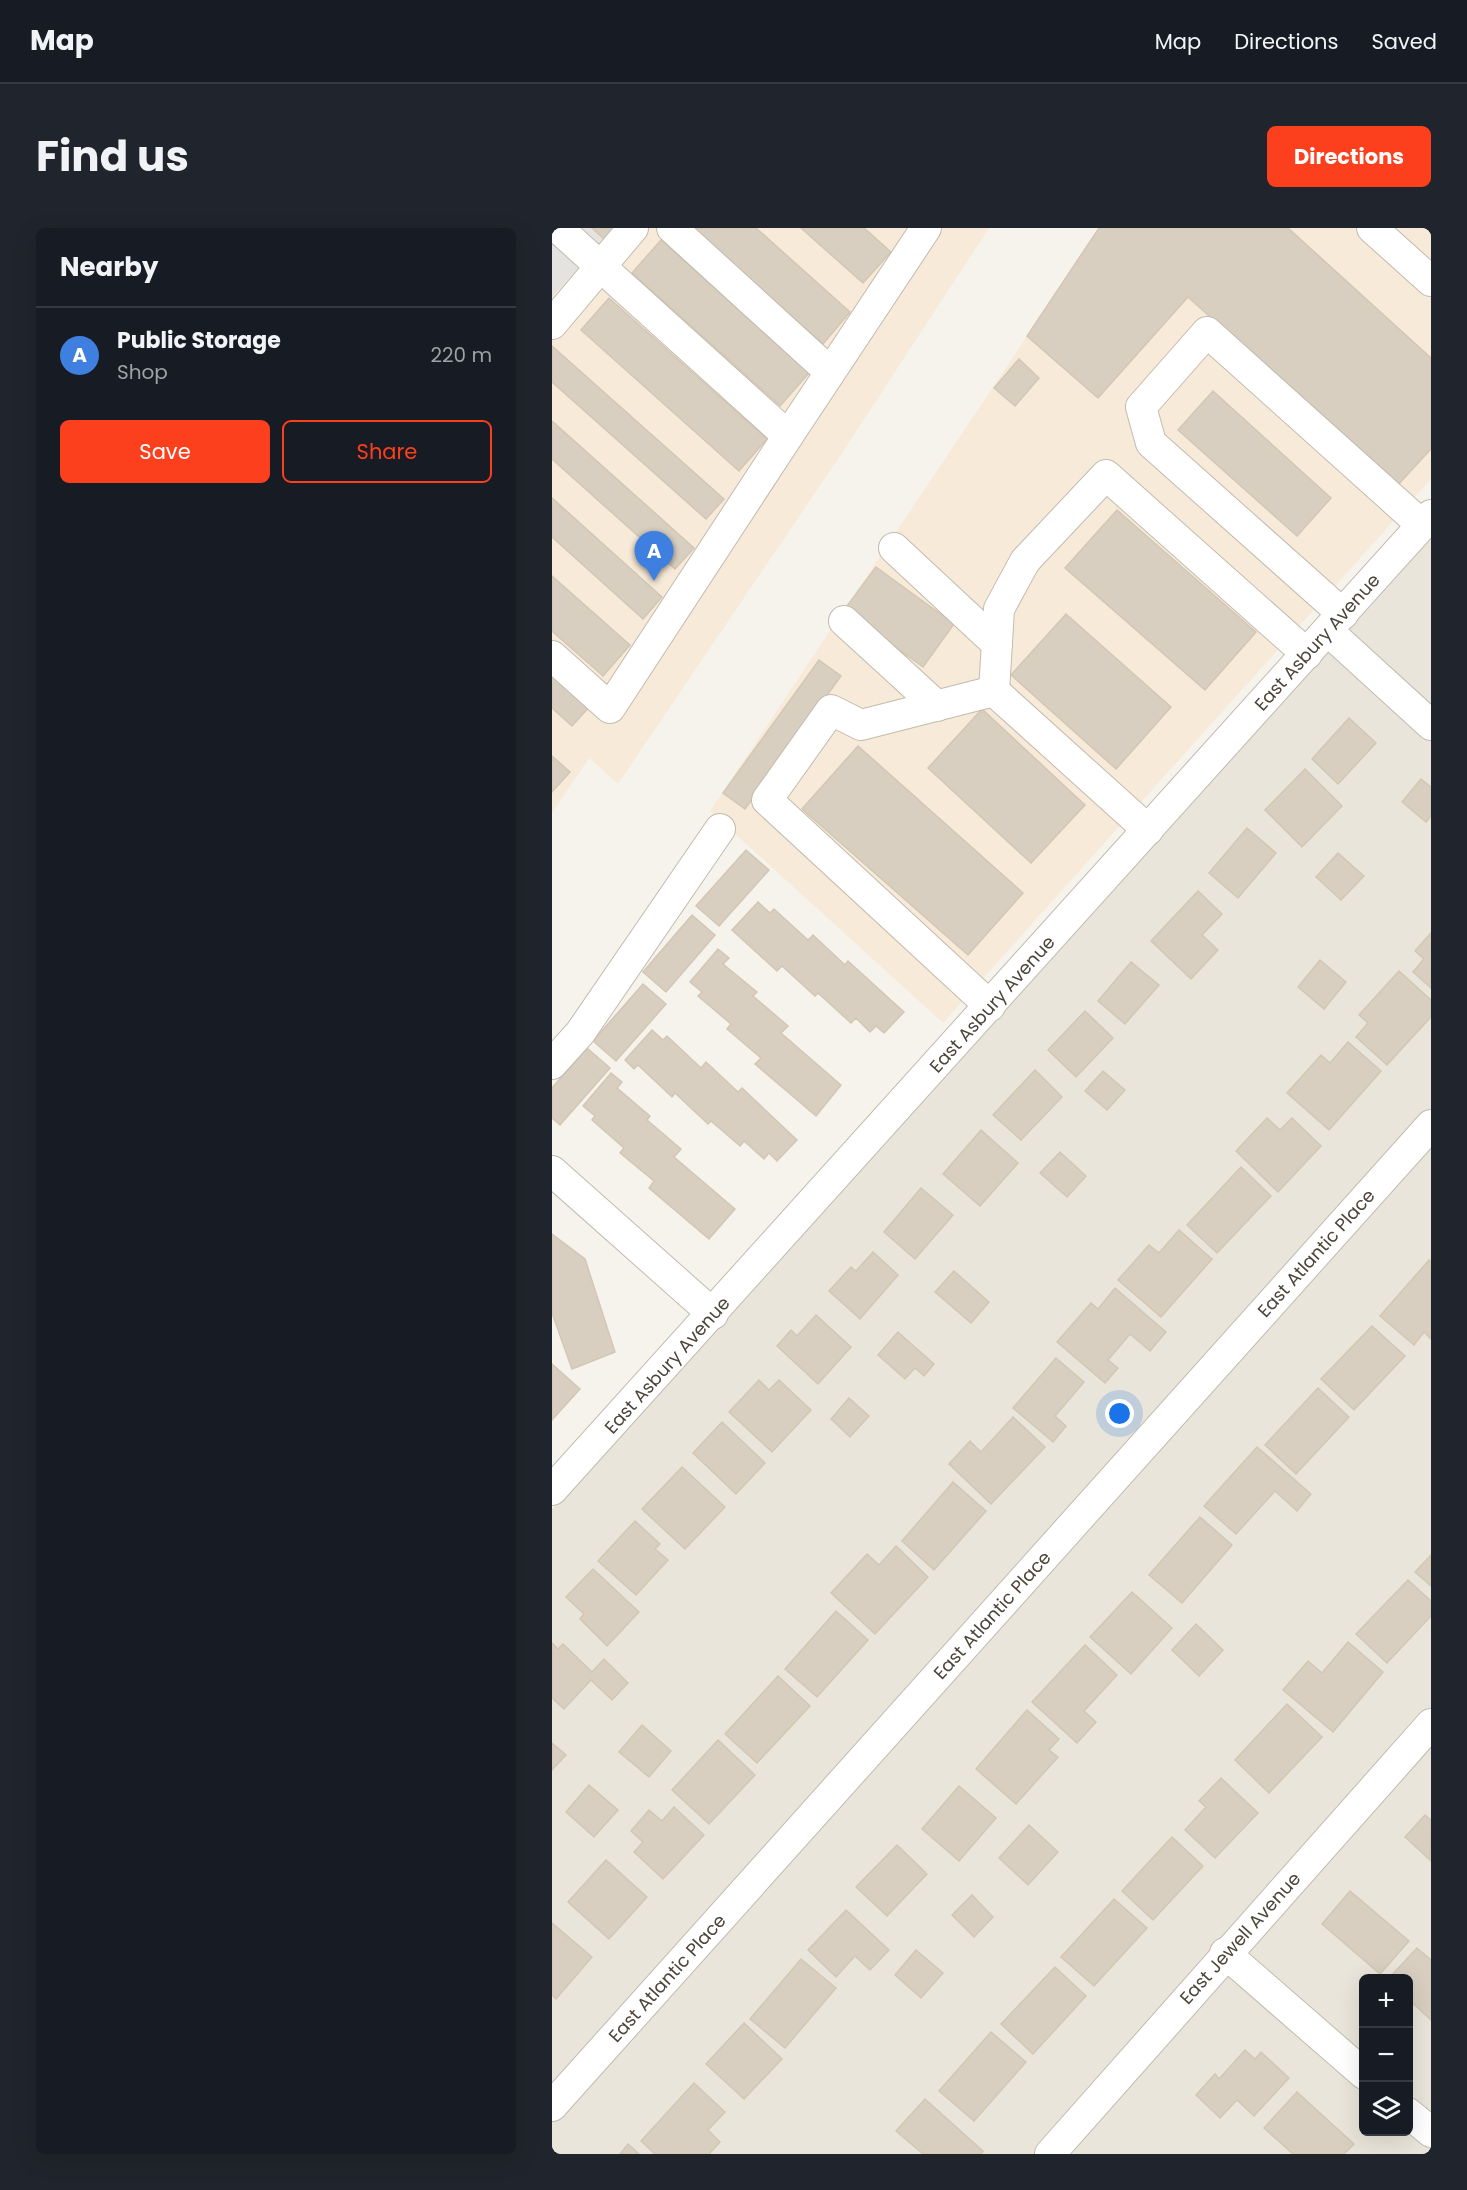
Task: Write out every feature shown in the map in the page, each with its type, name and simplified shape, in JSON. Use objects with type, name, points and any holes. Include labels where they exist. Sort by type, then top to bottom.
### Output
[{"type":"street","points":[[558,228],[788,436]]},
{"type":"street","points":[[552,324],[633,228]]},
{"type":"street","points":[[672,228],[830,372]]},
{"type":"street","points":[[552,656],[610,708],[926,228]]},
{"type":"street","points":[[1372,228],[1431,281]]},
{"type":"street","points":[[1426,520],[1207,332],[1141,407],[1151,443],[1335,622],[1431,725]]},
{"type":"street","points":[[994,692],[999,609],[1024,561],[1106,475],[1307,654]]},
{"type":"street","name":"East Asbury Avenue","points":[[552,1490],[1426,520]]},
{"type":"street","points":[[894,548],[997,644]]},
{"type":"street","points":[[844,621],[937,706]]},
{"type":"street","points":[[990,1006],[767,800],[831,710],[861,725],[994,692]]},
{"type":"street","points":[[994,692],[1148,830]]},
{"type":"street","points":[[552,1064],[580,1033],[720,829]]},
{"type":"street","name":"East Atlantic Place","points":[[552,2106],[1431,1125]]},
{"type":"street","points":[[552,1171],[713,1314]]},
{"type":"street","name":"East Jewell Avenue","points":[[1050,2154],[1225,1953],[1431,1724]]},
{"type":"street","points":[[1225,1953],[1359,2070]]},
{"type":"street","points":[[1413,2117],[1431,2133]]},
{"type":"shaded area","points":[[552,228],[989,228],[842,453],[618,784],[589,758],[552,813]]},
{"type":"shaded area","points":[[552,228],[592,228],[604,239],[552,297]]},
{"type":"shaded area","points":[[1099,228],[1431,228],[1431,479],[943,1023],[710,811]]},
{"type":"shaded area","points":[[1431,508],[1431,2154],[552,2154],[552,1509]]},
{"type":"building","points":[[592,228],[614,228],[604,239]]},
{"type":"building","points":[[693,228],[756,228],[850,312],[823,344]]},
{"type":"building","points":[[801,228],[864,228],[891,252],[863,283]]},
{"type":"building","points":[[1099,228],[1288,228],[1431,358],[1431,449],[1397,486],[1188,297],[1098,398],[1027,336]]},
{"type":"building","points":[[661,240],[809,373],[780,406],[632,273]]},
{"type":"building","points":[[609,298],[767,439],[739,471],[581,330]]},
{"type":"building","points":[[552,346],[724,499],[706,519],[552,382]]},
{"type":"building","points":[[1019,359],[1039,378],[1015,406],[994,388]]},
{"type":"building","points":[[1213,391],[1331,498],[1297,536],[1178,430]]},
{"type":"building","points":[[552,421],[694,548],[675,569],[552,459]]},
{"type":"building","points":[[552,498],[662,597],[643,619],[552,537]]},
{"type":"building","points":[[1117,510],[1256,632],[1205,690],[1065,568]]},
{"type":"building","points":[[876,567],[954,624],[923,667],[844,610]]},
{"type":"building","points":[[552,576],[630,645],[603,676],[552,631]]},
{"type":"building","points":[[1066,614],[1171,707],[1116,769],[1011,675]]},
{"type":"building","points":[[819,660],[841,676],[745,809],[723,793]]},
{"type":"building","points":[[552,672],[590,706],[572,726],[552,708]]},
{"type":"building","points":[[982,709],[1085,805],[1031,863],[928,768]]},
{"type":"building","points":[[1349,718],[1376,743],[1338,784],[1312,759]]},
{"type":"building","points":[[858,746],[1023,893],[968,955],[802,809]]},
{"type":"building","points":[[552,756],[570,772],[552,792]]},
{"type":"building","points":[[1305,769],[1342,806],[1302,847],[1265,810]]},
{"type":"building","points":[[1421,779],[1431,787],[1431,816],[1426,822],[1402,802]]},
{"type":"building","points":[[1247,828],[1276,853],[1238,898],[1209,873]]},
{"type":"building","points":[[746,850],[769,870],[719,926],[696,906]]},
{"type":"building","points":[[1338,853],[1364,876],[1341,900],[1316,877]]},
{"type":"building","points":[[1198,891],[1222,914],[1202,935],[1218,950],[1191,979],[1151,941]]},
{"type":"building","points":[[758,902],[770,913],[774,909],[808,940],[813,935],[845,965],[848,961],[904,1012],[884,1033],[876,1026],[870,1032],[856,1018],[851,1023],[818,993],[815,996],[782,966],[777,971],[732,930]]},
{"type":"building","points":[[692,915],[715,935],[666,992],[643,972]]},
{"type":"building","points":[[1431,933],[1431,988],[1413,972],[1424,959],[1415,951]]},
{"type":"building","points":[[718,949],[729,958],[723,964],[757,992],[753,996],[788,1026],[781,1033],[841,1085],[816,1116],[755,1064],[761,1058],[727,1029],[731,1024],[698,996],[702,992],[690,982]]},
{"type":"building","points":[[1320,960],[1346,982],[1324,1009],[1298,987]]},
{"type":"building","points":[[1131,962],[1159,985],[1125,1024],[1098,1001]]},
{"type":"building","points":[[1399,971],[1431,1000],[1431,1017],[1387,1065],[1356,1037],[1368,1023],[1359,1015]]},
{"type":"building","points":[[643,984],[666,1004],[616,1061],[593,1041]]},
{"type":"building","points":[[1085,1011],[1113,1038],[1076,1077],[1048,1050]]},
{"type":"building","points":[[652,1030],[663,1040],[667,1036],[701,1068],[706,1062],[738,1092],[742,1088],[797,1140],[777,1161],[769,1153],[764,1159],[744,1141],[740,1146],[711,1121],[708,1124],[675,1093],[672,1097],[638,1065],[634,1069],[625,1060]]},
{"type":"building","points":[[1348,1042],[1381,1071],[1329,1130],[1287,1093],[1321,1055],[1330,1063]]},
{"type":"building","points":[[587,1048],[610,1068],[560,1125],[552,1118],[552,1088]]},
{"type":"building","points":[[1035,1070],[1062,1097],[1021,1140],[993,1115]]},
{"type":"building","points":[[1103,1071],[1125,1090],[1107,1110],[1085,1091]]},
{"type":"building","points":[[611,1073],[622,1082],[617,1088],[650,1116],[647,1120],[681,1149],[674,1157],[735,1209],[709,1239],[649,1188],[654,1181],[620,1153],[624,1148],[592,1120],[595,1116],[583,1106]]},
{"type":"building","points":[[1267,1118],[1280,1130],[1292,1118],[1321,1146],[1278,1192],[1236,1151]]},
{"type":"building","points":[[981,1130],[1018,1163],[980,1206],[943,1174]]},
{"type":"building","points":[[1060,1152],[1086,1176],[1067,1197],[1040,1173]]},
{"type":"building","points":[[1241,1167],[1271,1196],[1217,1253],[1187,1225]]},
{"type":"building","points":[[921,1188],[953,1215],[915,1259],[884,1232]]},
{"type":"building","points":[[1179,1230],[1212,1259],[1161,1317],[1118,1280],[1149,1245],[1159,1253]]},
{"type":"building","points":[[552,1234],[585,1259],[615,1352],[572,1369],[552,1313]]},
{"type":"building","points":[[873,1252],[898,1275],[860,1319],[829,1291],[851,1267],[856,1271]]},
{"type":"building","points":[[1429,1260],[1431,1262],[1431,1339],[1424,1332],[1414,1345],[1380,1316]]},
{"type":"building","points":[[954,1271],[989,1302],[971,1323],[935,1292]]},
{"type":"building","points":[[1115,1288],[1166,1332],[1150,1351],[1130,1334],[1108,1360],[1118,1368],[1105,1383],[1057,1342],[1091,1303],[1098,1309]]},
{"type":"building","points":[[816,1315],[851,1347],[818,1384],[777,1346],[791,1330],[797,1336]]},
{"type":"building","points":[[1372,1326],[1405,1356],[1354,1410],[1321,1379]]},
{"type":"building","points":[[898,1332],[934,1364],[924,1376],[915,1368],[905,1379],[878,1355]]},
{"type":"building","points":[[1056,1358],[1084,1382],[1055,1416],[1066,1426],[1053,1442],[1013,1408]]},
{"type":"building","points":[[552,1364],[580,1389],[552,1420]]},
{"type":"building","points":[[759,1380],[769,1390],[779,1380],[811,1410],[772,1452],[729,1412]]},
{"type":"building","points":[[1318,1388],[1349,1417],[1296,1474],[1265,1445]]},
{"type":"building","points":[[849,1398],[869,1416],[850,1437],[831,1419]]},
{"type":"building","points":[[1013,1417],[1045,1447],[991,1504],[949,1464],[970,1441],[981,1452]]},
{"type":"building","points":[[722,1422],[765,1463],[736,1494],[693,1453]]},
{"type":"building","points":[[1257,1447],[1311,1494],[1297,1511],[1275,1491],[1236,1534],[1204,1506]]},
{"type":"building","points":[[682,1467],[725,1507],[685,1549],[642,1509]]},
{"type":"building","points":[[953,1482],[986,1511],[934,1570],[902,1541]]},
{"type":"building","points":[[1200,1517],[1232,1545],[1182,1603],[1149,1575]]},
{"type":"building","points":[[635,1521],[660,1544],[655,1549],[668,1560],[636,1595],[598,1561]]},
{"type":"building","points":[[896,1546],[928,1577],[875,1634],[831,1593],[867,1554],[879,1565]]},
{"type":"building","points":[[1431,1555],[1431,1586],[1415,1572]]},
{"type":"building","points":[[593,1569],[639,1612],[607,1646],[580,1619],[584,1614],[566,1597]]},
{"type":"building","points":[[1408,1580],[1431,1601],[1431,1616],[1387,1663],[1356,1634]]},
{"type":"building","points":[[1132,1592],[1172,1628],[1131,1674],[1090,1637]]},
{"type":"building","points":[[836,1611],[868,1640],[817,1697],[785,1669]]},
{"type":"building","points":[[1196,1624],[1223,1650],[1199,1676],[1172,1650]]},
{"type":"building","points":[[1348,1642],[1383,1672],[1333,1732],[1283,1690],[1308,1661],[1322,1673]]},
{"type":"building","points":[[552,1643],[558,1649],[563,1644],[592,1672],[604,1659],[628,1683],[612,1700],[591,1680],[564,1709],[552,1698]]},
{"type":"building","points":[[1085,1645],[1117,1675],[1084,1711],[1096,1722],[1077,1743],[1032,1702]]},
{"type":"building","points":[[778,1676],[810,1706],[757,1763],[725,1734]]},
{"type":"building","points":[[1287,1704],[1322,1737],[1269,1793],[1235,1760]]},
{"type":"building","points":[[1027,1710],[1059,1739],[1049,1750],[1058,1757],[1016,1804],[976,1769]]},
{"type":"building","points":[[642,1725],[671,1751],[649,1777],[619,1752]]},
{"type":"building","points":[[718,1740],[755,1775],[709,1824],[672,1790]]},
{"type":"building","points":[[552,1743],[566,1755],[552,1770]]},
{"type":"building","points":[[1221,1778],[1258,1813],[1215,1858],[1185,1830],[1206,1807],[1199,1801]]},
{"type":"building","points":[[589,1785],[618,1810],[594,1837],[566,1812]]},
{"type":"building","points":[[959,1786],[996,1818],[959,1861],[922,1829]]},
{"type":"building","points":[[674,1807],[704,1835],[663,1879],[634,1852],[643,1842],[631,1831],[649,1810],[662,1821]]},
{"type":"building","points":[[1425,1815],[1431,1820],[1430,1860],[1405,1837]]},
{"type":"building","points":[[1029,1825],[1058,1852],[1028,1885],[999,1858]]},
{"type":"building","points":[[1172,1837],[1203,1866],[1153,1920],[1122,1891]]},
{"type":"building","points":[[897,1845],[927,1874],[887,1916],[856,1887]]},
{"type":"building","points":[[606,1860],[647,1897],[609,1939],[568,1902]]},
{"type":"building","points":[[1350,1891],[1409,1941],[1380,1974],[1322,1924]]},
{"type":"building","points":[[972,1895],[993,1917],[974,1937],[952,1915]]},
{"type":"building","points":[[1114,1899],[1147,1928],[1094,1986],[1061,1957]]},
{"type":"building","points":[[846,1910],[889,1950],[870,1970],[855,1956],[836,1977],[808,1950]]},
{"type":"building","points":[[552,1923],[592,1957],[556,1999],[552,1995]]},
{"type":"building","points":[[1417,1948],[1431,1960],[1431,2020],[1413,2004],[1413,1974],[1393,1974]]},
{"type":"building","points":[[916,1950],[943,1973],[921,1998],[895,1975]]},
{"type":"building","points":[[801,1959],[836,1988],[785,2048],[750,2019]]},
{"type":"building","points":[[1055,1967],[1086,1996],[1033,2054],[1001,2024]]},
{"type":"building","points":[[744,2023],[782,2059],[744,2099],[706,2064]]},
{"type":"building","points":[[991,2032],[1026,2062],[974,2121],[939,2091]]},
{"type":"building","points":[[1245,2050],[1255,2059],[1261,2052],[1289,2078],[1254,2116],[1237,2100],[1220,2118],[1196,2095],[1215,2074],[1219,2079]]},
{"type":"building","points":[[694,2083],[725,2112],[708,2130],[720,2142],[709,2154],[655,2154],[641,2141]]},
{"type":"building","points":[[1297,2092],[1354,2144],[1344,2154],[1293,2154],[1264,2128]]},
{"type":"building","points":[[925,2099],[983,2151],[981,2154],[923,2154],[896,2131]]},
{"type":"building","points":[[628,2144],[639,2154],[620,2154]]},
{"type":"place","name":"Public Storage","points":[[654,581]]}]
